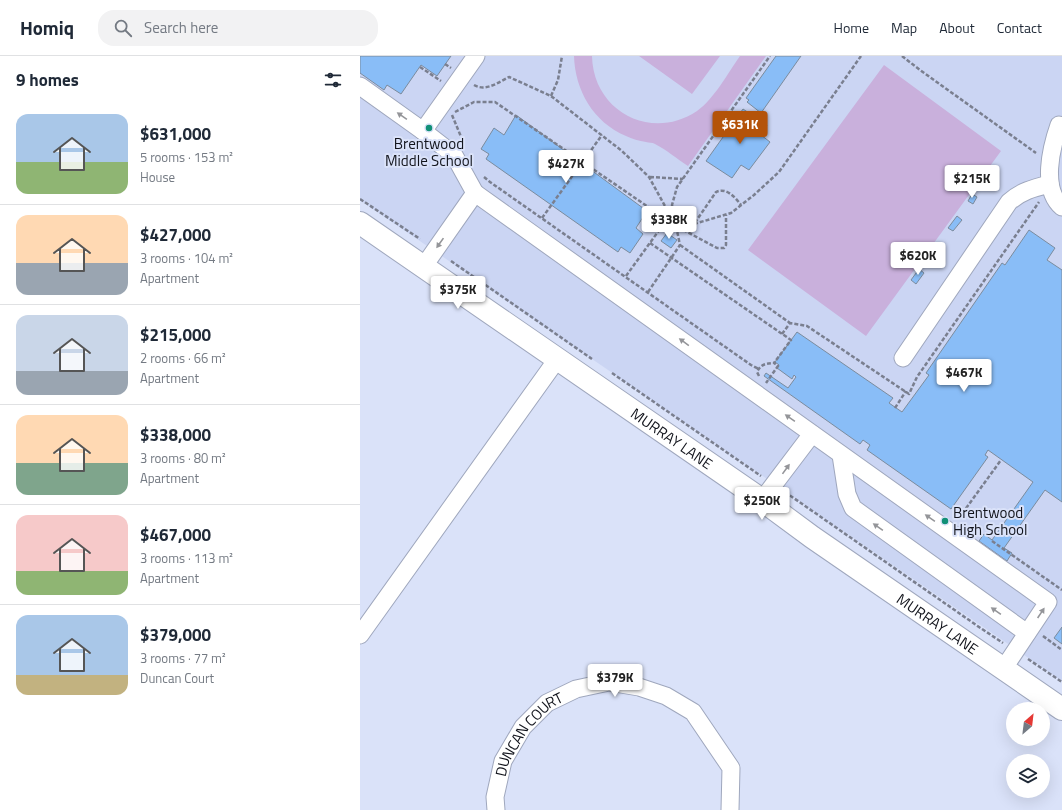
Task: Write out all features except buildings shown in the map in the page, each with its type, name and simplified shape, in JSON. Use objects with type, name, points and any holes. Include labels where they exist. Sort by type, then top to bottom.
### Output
[{"type":"main road","name":"MURRAY LANE","points":[[360,223],[558,358],[768,492],[812,537],[1062,709]]},
{"type":"street","points":[[423,131],[476,56]]},
{"type":"street","points":[[360,86],[454,155],[475,193],[1048,602],[1004,668]]},
{"type":"street","points":[[1059,125],[1052,150],[1050,184],[1053,195],[1062,207]]},
{"type":"street","points":[[903,358],[1009,202],[1016,196],[1030,189],[1050,184]]},
{"type":"street","points":[[424,266],[475,193]]},
{"type":"street","points":[[360,635],[558,358]]},
{"type":"street","points":[[768,492],[812,434]]},
{"type":"street","points":[[841,455],[847,494],[853,508],[1027,633]]},
{"type":"street","name":"DUNCAN COURT","points":[[496,810],[495,797],[503,761],[523,727],[547,703],[576,689],[610,682],[639,687],[666,696],[693,712],[731,768],[730,810]]},
{"type":"path","points":[[551,96],[558,80],[562,56]]},
{"type":"path","points":[[770,56],[677,187],[672,205],[680,245],[790,323]]},
{"type":"path","points":[[626,276],[660,229],[694,224],[731,213],[779,172],[861,56]]},
{"type":"path","points":[[902,56],[1037,153]]},
{"type":"path","points":[[420,67],[457,82],[486,88],[509,77],[551,96],[622,151],[649,177],[676,226]]},
{"type":"path","points":[[467,148],[452,114],[474,102],[495,102],[676,226],[721,249],[726,245],[726,214]]},
{"type":"path","points":[[542,218],[602,135]]},
{"type":"path","points":[[481,173],[490,182],[759,369]]},
{"type":"path","points":[[649,177],[683,179]]},
{"type":"path","points":[[694,224],[716,192],[720,190],[727,192],[734,197],[741,205]]},
{"type":"path","points":[[360,199],[420,239]]},
{"type":"path","points":[[650,243],[791,340],[774,363],[760,366],[757,372],[759,378],[766,384],[778,366],[774,363]]},
{"type":"path","points":[[648,292],[680,245]]},
{"type":"path","points":[[451,260],[594,361]]},
{"type":"path","points":[[607,370],[768,492],[1016,650],[1062,682]]},
{"type":"path","points":[[895,408],[906,392]]},
{"type":"path","points":[[959,518],[1001,460]]},
{"type":"path","points":[[953,514],[965,523]]},
{"type":"path","points":[[991,541],[1062,590]]},
{"type":"path","points":[[1046,630],[1042,635],[1062,650]]},
{"type":"shaded area","name":"Brentwood High School","points":[[360,56],[1062,56],[1062,681],[360,200]]},
{"type":"shaded area","points":[[574,56],[592,56],[595,75],[602,92],[614,106],[628,116],[644,122],[661,123],[679,120],[697,111],[703,106],[715,93],[740,56],[766,56],[688,166],[654,143],[628,137],[614,130],[595,114],[582,93],[575,69]]},
{"type":"shaded area","points":[[639,56],[720,56],[692,94]]},
{"type":"shaded area","points":[[884,65],[1001,151],[866,336],[748,250]]},
{"type":"place","name":"Brentwood Middle School","points":[[429,128]]},
{"type":"place","name":"Brentwood High School","points":[[945,521]]}]
